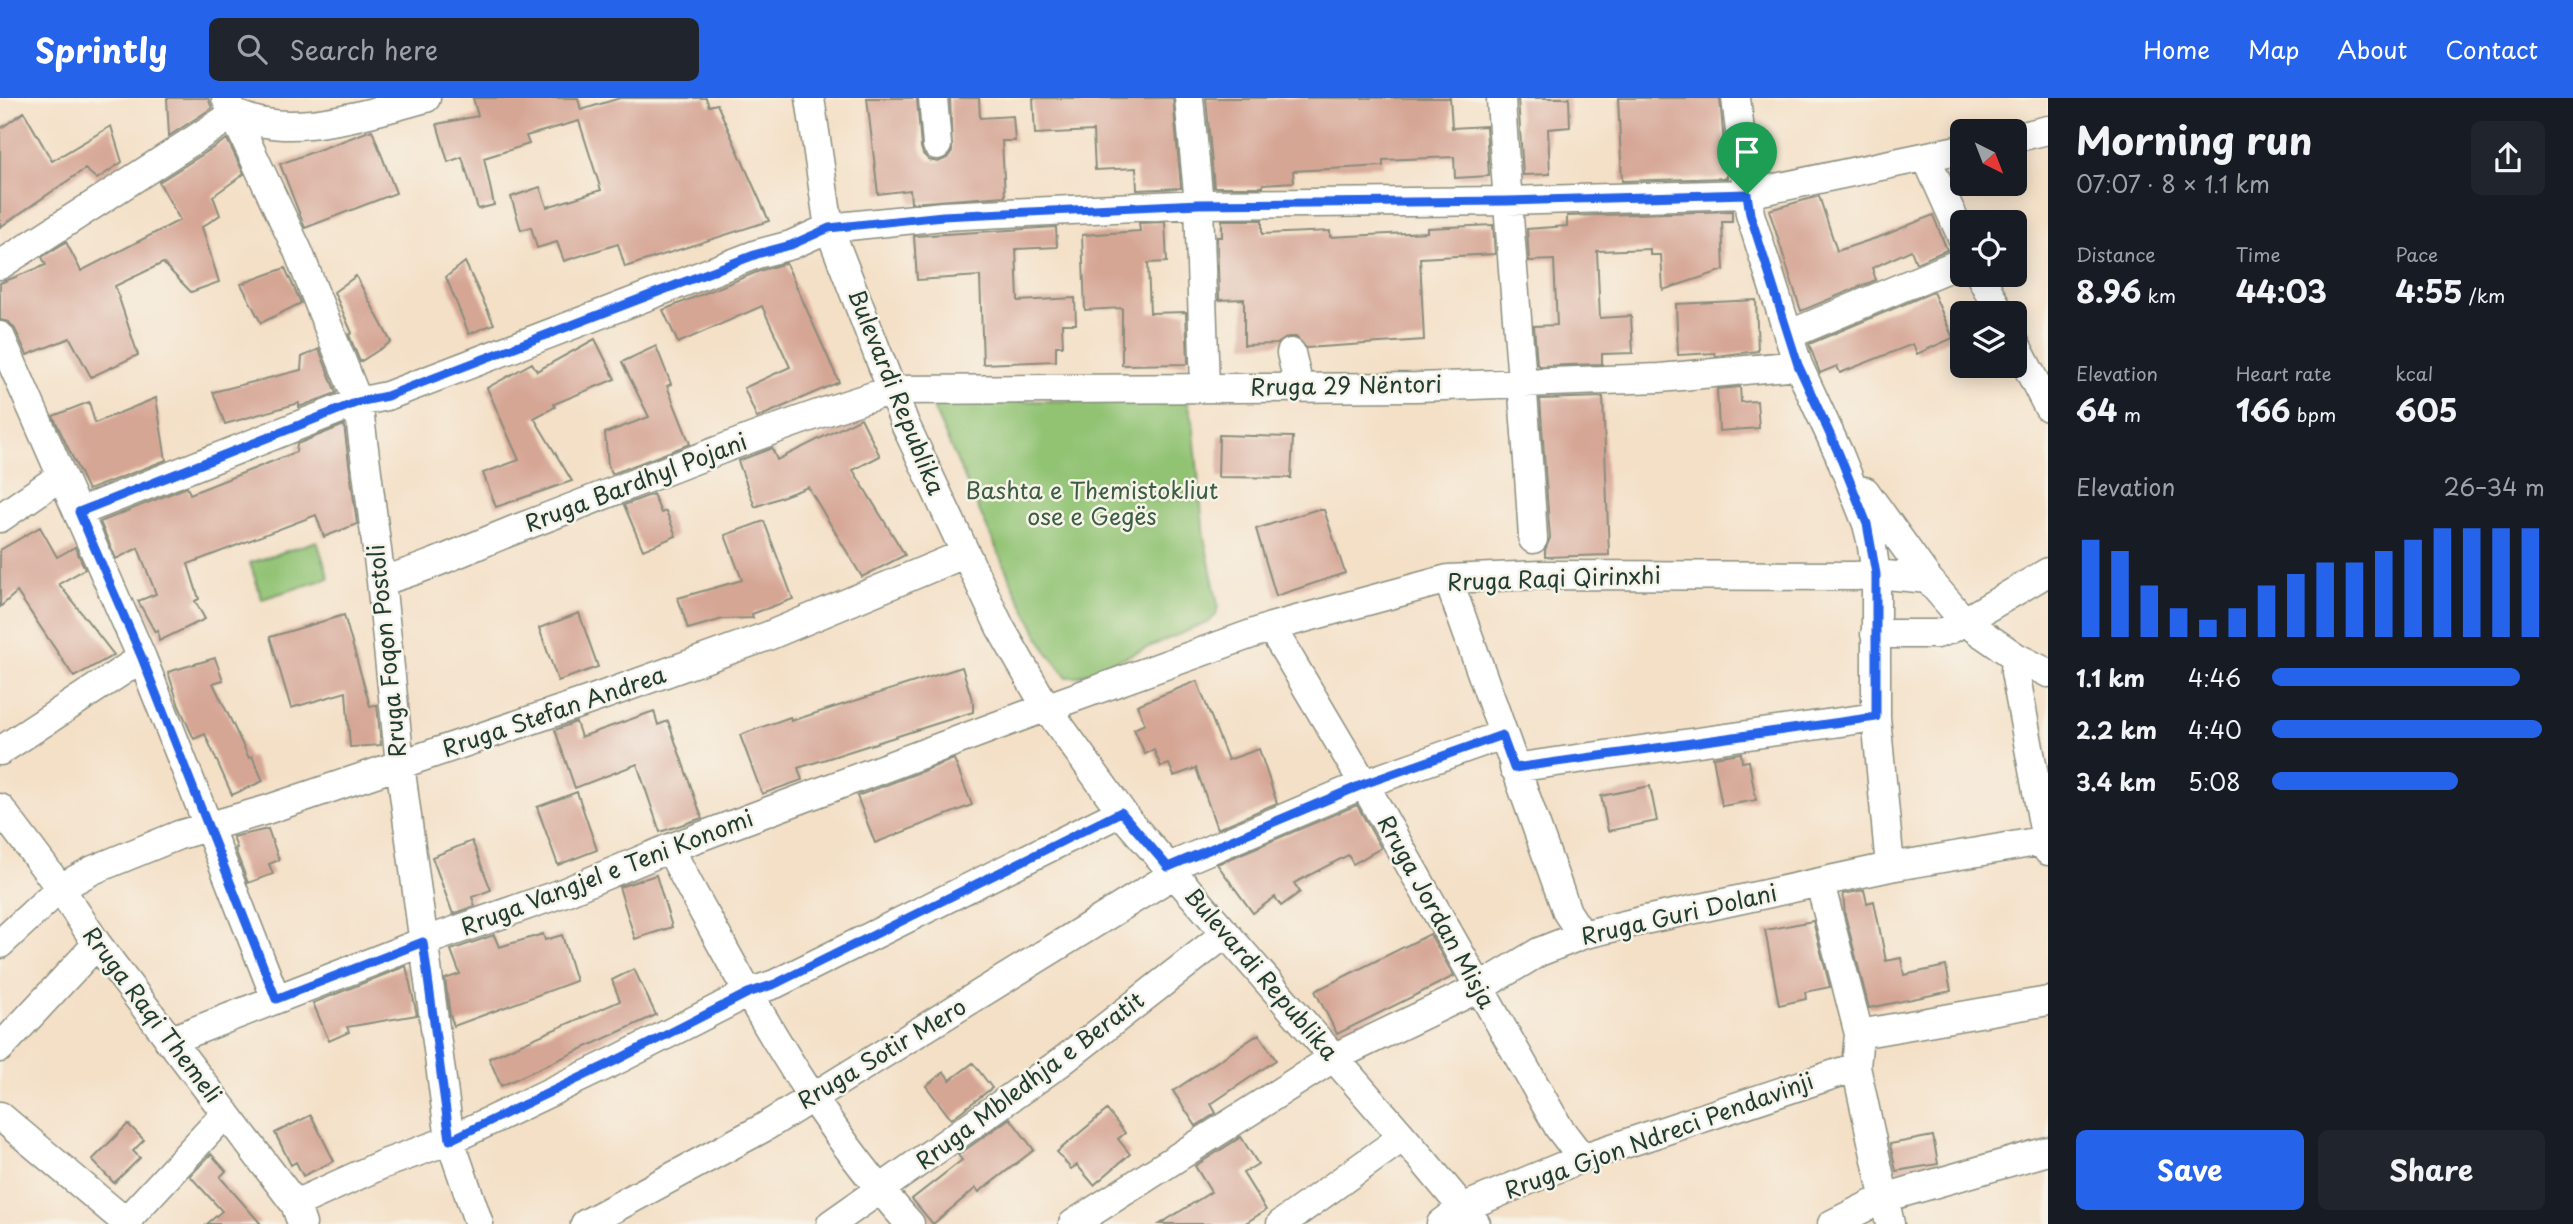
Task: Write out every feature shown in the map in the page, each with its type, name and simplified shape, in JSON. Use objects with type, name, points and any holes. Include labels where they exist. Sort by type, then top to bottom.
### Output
[{"type":"street","points":[[0,265],[230,106],[267,124],[293,124],[372,112],[426,98]]},
{"type":"street","name":"Bulevardi Republika","points":[[810,98],[829,228],[905,424],[964,554],[1005,636],[1046,707],[1121,812],[1403,1137],[1460,1219]]},
{"type":"street","points":[[933,98],[937,145]]},
{"type":"street","points":[[1189,98],[1199,204],[1205,387]]},
{"type":"street","points":[[1500,98],[1533,539]]},
{"type":"street","points":[[1736,98],[1750,214],[1798,365],[1839,454],[1867,524],[1876,574],[1876,717],[1890,867]]},
{"type":"street","name":"Rruga Foqon Postoli","points":[[230,106],[298,251],[358,402],[381,581],[400,764],[450,1140],[479,1224]]},
{"type":"street","points":[[2027,135],[2048,130]]},
{"type":"street","points":[[79,512],[358,402],[387,396],[757,254],[791,245],[829,228],[943,216],[1199,204],[1507,201],[1747,194],[1950,152]]},
{"type":"street","points":[[1926,157],[1950,210]]},
{"type":"street","points":[[1788,335],[1950,267]]},
{"type":"street","points":[[0,336],[142,658],[276,999]]},
{"type":"street","points":[[1291,353],[1299,387]]},
{"type":"street","name":"Rruga 29 Nëntori","points":[[893,390],[1417,387],[1660,378],[1798,365]]},
{"type":"street","points":[[2027,366],[2048,407]]},
{"type":"street","name":"Rruga Bardhyl Pojani","points":[[381,581],[412,573],[493,538],[830,409],[893,390]]},
{"type":"street","points":[[1839,454],[1928,579],[1965,622],[2017,657],[2048,673]]},
{"type":"street","points":[[0,517],[61,476]]},
{"type":"street","name":"Rruga Stefan Andrea","points":[[0,944],[60,888],[93,870],[179,835],[593,699],[768,636],[964,554]]},
{"type":"street","points":[[1875,634],[1937,634],[1965,622],[2048,572]]},
{"type":"street","name":"Rruga Raqi Qirinxhi","points":[[1046,707],[1271,628],[1448,579],[1541,575],[1876,574],[1928,579]]},
{"type":"street","points":[[1448,579],[1567,912],[1582,935]]},
{"type":"street","name":"Rruga Jordan Misja","points":[[1271,628],[1364,784],[1559,1128],[1583,1158]]},
{"type":"street","points":[[2017,657],[2015,672],[2047,844]]},
{"type":"street","points":[[0,751],[142,658]]},
{"type":"street","name":"Rruga Vangjel e Teni Konomi","points":[[169,1041],[423,942],[553,897],[670,848],[1046,707]]},
{"type":"street","points":[[1514,768],[1876,717]]},
{"type":"street","name":"Rruga Sotir Mero","points":[[584,1224],[763,1128],[1171,871],[1364,784],[1502,735]]},
{"type":"street","name":"Rruga Raqi Themeli","points":[[0,808],[60,888],[97,944],[226,1113],[298,1214]]},
{"type":"street","points":[[298,1214],[381,1165],[450,1140],[613,1062],[748,993],[775,984],[1121,812]]},
{"type":"street","name":"Rruga Guri Dolani","points":[[1073,1224],[1333,1058],[1479,988],[1539,952],[1582,935],[1890,867],[2047,844]]},
{"type":"street","points":[[670,848],[748,993],[812,1098],[879,1191],[909,1224]]},
{"type":"street","points":[[1820,883],[1859,1034],[1856,1067],[1887,1211]]},
{"type":"street","name":"Rruga Mbledhja e Beratit","points":[[831,1224],[1061,1062],[1225,933]]},
{"type":"street","points":[[0,1048],[97,944]]},
{"type":"street","points":[[1859,1034],[2048,1001]]},
{"type":"street","name":"Rruga Gjon Ndreci Pendavinji","points":[[1460,1219],[1583,1158],[1856,1067]]},
{"type":"street","points":[[0,1116],[125,1223],[226,1113]]},
{"type":"street","points":[[1281,1224],[1403,1137]]},
{"type":"street","points":[[1832,1224],[1887,1211],[2048,1151]]},
{"type":"green space","name":"Bashta e Themistokliut ose e Gegës","points":[[1187,400],[1193,421],[1204,537],[1218,605],[1216,615],[1209,622],[1077,677],[1067,677],[1046,650],[1016,592],[934,410],[936,402]]},
{"type":"green space","points":[[317,541],[329,578],[262,599],[250,563]]},
{"type":"building","points":[[167,98],[208,98],[212,108],[169,136]]},
{"type":"building","points":[[473,98],[578,98],[581,110],[620,98],[706,98],[709,106],[717,104],[769,221],[625,267],[618,244],[564,261],[557,242],[537,248],[531,227],[521,230],[511,197],[540,187],[547,207],[601,190],[579,121],[526,136],[529,144],[484,158],[494,205],[478,209],[462,157],[448,162],[437,124],[478,116]]},
{"type":"building","points":[[867,98],[917,98],[923,154],[929,160],[938,162],[947,158],[952,151],[950,98],[979,98],[980,118],[1013,116],[1015,141],[1002,141],[1005,196],[911,203],[910,190],[878,194]]},
{"type":"building","points":[[1033,98],[1173,98],[1181,188],[1137,190],[1136,168],[1095,170],[1093,131],[1035,134]]},
{"type":"building","points":[[1206,98],[1450,98],[1452,128],[1486,126],[1489,176],[1455,178],[1454,157],[1383,160],[1383,166],[1293,171],[1294,182],[1263,184],[1263,187],[1214,187]]},
{"type":"building","points":[[1518,98],[1569,98],[1570,127],[1548,129],[1550,174],[1523,175]]},
{"type":"building","points":[[1618,98],[1720,98],[1727,178],[1622,181]]},
{"type":"building","points":[[24,112],[52,161],[111,126],[122,162],[97,179],[85,169],[0,227],[0,129]]},
{"type":"building","points":[[372,130],[396,193],[305,228],[280,164]]},
{"type":"building","points":[[227,139],[244,174],[213,196],[220,215],[202,227],[219,282],[191,292],[163,263],[115,286],[138,355],[91,377],[70,338],[27,355],[15,329],[9,322],[0,320],[0,283],[46,265],[42,257],[66,242],[81,271],[180,220],[159,182]]},
{"type":"building","points":[[1819,196],[1837,251],[1933,215],[1947,250],[1916,263],[1911,250],[1872,268],[1876,280],[1801,311],[1769,210]]},
{"type":"building","points":[[1732,211],[1732,222],[1722,222],[1724,270],[1663,290],[1661,255],[1650,255],[1650,249],[1597,251],[1600,318],[1631,316],[1633,353],[1602,354],[1602,364],[1537,364],[1534,326],[1557,325],[1554,260],[1529,261],[1527,229],[1567,226],[1567,216]]},
{"type":"building","points":[[1222,220],[1262,220],[1262,234],[1330,231],[1330,237],[1427,232],[1427,228],[1493,225],[1495,254],[1420,258],[1424,340],[1306,348],[1296,337],[1288,337],[1277,344],[1244,345],[1244,299],[1219,300],[1217,237],[1222,237]]},
{"type":"building","points":[[1165,222],[1167,262],[1148,263],[1150,313],[1186,312],[1188,364],[1122,365],[1122,308],[1085,310],[1082,235],[1140,231],[1139,223]]},
{"type":"building","points":[[1056,227],[1057,247],[1016,249],[1018,301],[1075,298],[1076,324],[1062,324],[1063,346],[1056,346],[1056,361],[983,364],[980,276],[917,280],[914,236]]},
{"type":"building","points":[[465,262],[494,324],[469,334],[446,277]]},
{"type":"building","points":[[786,263],[839,382],[757,418],[744,388],[790,367],[762,306],[678,343],[663,310]]},
{"type":"building","points":[[285,268],[301,303],[261,323],[241,284]]},
{"type":"building","points":[[356,276],[391,342],[360,362],[349,335],[352,333],[334,292]]},
{"type":"building","points":[[1933,292],[1950,331],[1950,339],[1917,354],[1913,344],[1840,373],[1837,366],[1820,373],[1809,344]]},
{"type":"building","points":[[1756,300],[1758,351],[1716,356],[1715,353],[1678,355],[1676,304]]},
{"type":"building","points":[[595,339],[615,379],[554,404],[555,407],[534,418],[572,481],[496,507],[483,473],[519,460],[487,388],[532,363],[537,371]]},
{"type":"building","points":[[656,346],[671,384],[667,386],[690,444],[612,474],[608,465],[605,433],[649,417],[622,362]]},
{"type":"building","points":[[319,349],[336,393],[299,407],[299,403],[225,424],[213,392],[301,370],[302,357]]},
{"type":"building","points":[[1740,387],[1741,402],[1757,401],[1759,428],[1719,431],[1717,389]]},
{"type":"building","points":[[1603,397],[1609,555],[1545,557],[1550,538],[1540,399]]},
{"type":"building","points":[[156,398],[166,460],[88,490],[53,416],[89,402],[95,423]]},
{"type":"building","points":[[861,418],[880,456],[853,470],[905,555],[862,577],[808,487],[755,507],[738,461],[772,448],[777,460]]},
{"type":"building","points":[[344,425],[357,524],[324,537],[316,515],[188,564],[199,599],[195,601],[205,619],[159,641],[158,630],[155,632],[138,601],[156,594],[138,548],[116,559],[100,522],[187,487],[190,494],[296,452],[297,444]]},
{"type":"building","points":[[1219,435],[1293,437],[1291,478],[1218,477]]},
{"type":"building","points":[[653,494],[661,513],[666,511],[676,536],[643,550],[624,505]]},
{"type":"building","points":[[1315,510],[1324,510],[1345,573],[1276,596],[1256,529]]},
{"type":"building","points":[[764,521],[793,599],[752,614],[753,618],[723,619],[688,629],[678,598],[742,580],[725,535]]},
{"type":"building","points":[[40,527],[57,557],[75,547],[85,569],[59,584],[114,655],[74,677],[17,592],[0,607],[0,550]]},
{"type":"building","points":[[579,613],[598,667],[558,681],[539,628]]},
{"type":"building","points":[[344,615],[370,706],[377,705],[381,745],[350,747],[346,692],[291,708],[270,637]]},
{"type":"building","points":[[215,658],[223,680],[213,683],[263,781],[232,795],[205,734],[194,739],[168,672]]},
{"type":"building","points":[[962,667],[973,703],[973,712],[798,768],[802,780],[762,794],[740,735],[790,717],[791,721]]},
{"type":"building","points":[[1197,681],[1228,760],[1259,749],[1277,803],[1217,829],[1196,768],[1174,776],[1169,764],[1161,767],[1154,750],[1145,754],[1134,729],[1145,724],[1137,705]]},
{"type":"building","points":[[654,711],[658,725],[668,721],[702,818],[660,832],[637,764],[575,788],[555,730],[576,722],[581,737]]},
{"type":"building","points":[[1741,753],[1742,762],[1749,761],[1756,800],[1722,806],[1713,757]]},
{"type":"building","points":[[954,759],[972,805],[875,843],[857,796]]},
{"type":"building","points":[[1650,786],[1657,821],[1608,831],[1601,796]]},
{"type":"building","points":[[577,792],[597,850],[558,865],[537,807]]},
{"type":"building","points":[[1357,805],[1381,848],[1353,864],[1348,855],[1294,883],[1300,892],[1281,906],[1275,897],[1253,913],[1217,864]]},
{"type":"building","points":[[268,829],[279,860],[269,864],[273,874],[248,883],[233,837]]},
{"type":"building","points":[[472,841],[491,890],[472,897],[475,906],[453,914],[432,857]]},
{"type":"building","points":[[656,875],[672,927],[635,939],[619,887]]},
{"type":"building","points":[[1864,890],[1867,903],[1874,901],[1886,961],[1901,958],[1904,975],[1946,966],[1951,991],[1869,1008],[1845,915],[1843,894]]},
{"type":"building","points":[[1813,921],[1830,987],[1805,992],[1806,999],[1779,1005],[1765,930]]},
{"type":"building","points":[[543,934],[545,940],[562,935],[576,981],[454,1026],[445,979],[460,974],[451,950],[494,935],[499,947]]},
{"type":"building","points":[[1430,934],[1454,976],[1337,1034],[1315,991]]},
{"type":"building","points":[[406,966],[417,1015],[347,1027],[349,1032],[329,1041],[313,1003]]},
{"type":"building","points":[[634,969],[656,1015],[501,1086],[489,1058],[620,1001],[612,980]]},
{"type":"building","points":[[1259,1034],[1276,1060],[1211,1104],[1216,1113],[1196,1126],[1173,1091]]},
{"type":"building","points":[[973,1063],[992,1088],[951,1119],[926,1086],[944,1072],[950,1080]]},
{"type":"building","points":[[1107,1110],[1125,1133],[1118,1139],[1130,1154],[1094,1185],[1077,1165],[1071,1169],[1057,1152]]},
{"type":"building","points":[[311,1115],[334,1161],[303,1176],[296,1162],[291,1165],[275,1133]]},
{"type":"building","points":[[1010,1118],[1034,1150],[979,1192],[976,1188],[933,1224],[912,1199],[962,1160],[958,1155]]},
{"type":"building","points":[[128,1124],[144,1140],[133,1151],[140,1158],[114,1183],[92,1160]]},
{"type":"building","points":[[1933,1136],[1938,1164],[1896,1171],[1890,1144]]},
{"type":"building","points":[[1241,1137],[1258,1164],[1243,1173],[1266,1210],[1244,1224],[1160,1224],[1211,1192],[1195,1166]]},
{"type":"building","points":[[211,1154],[226,1171],[220,1177],[261,1224],[207,1224],[222,1211],[190,1176]]},
{"type":"route","points":[[1747,194],[1750,214],[1798,365],[1839,454],[1871,540],[1876,574],[1876,717],[1514,768],[1502,735],[1364,784],[1168,867],[1121,812],[775,984],[748,993],[613,1062],[450,1140],[423,942],[276,999],[142,658],[79,512],[358,402],[387,396],[757,254],[791,245],[829,228],[943,216],[1199,204],[1507,201],[1747,194]]}]
